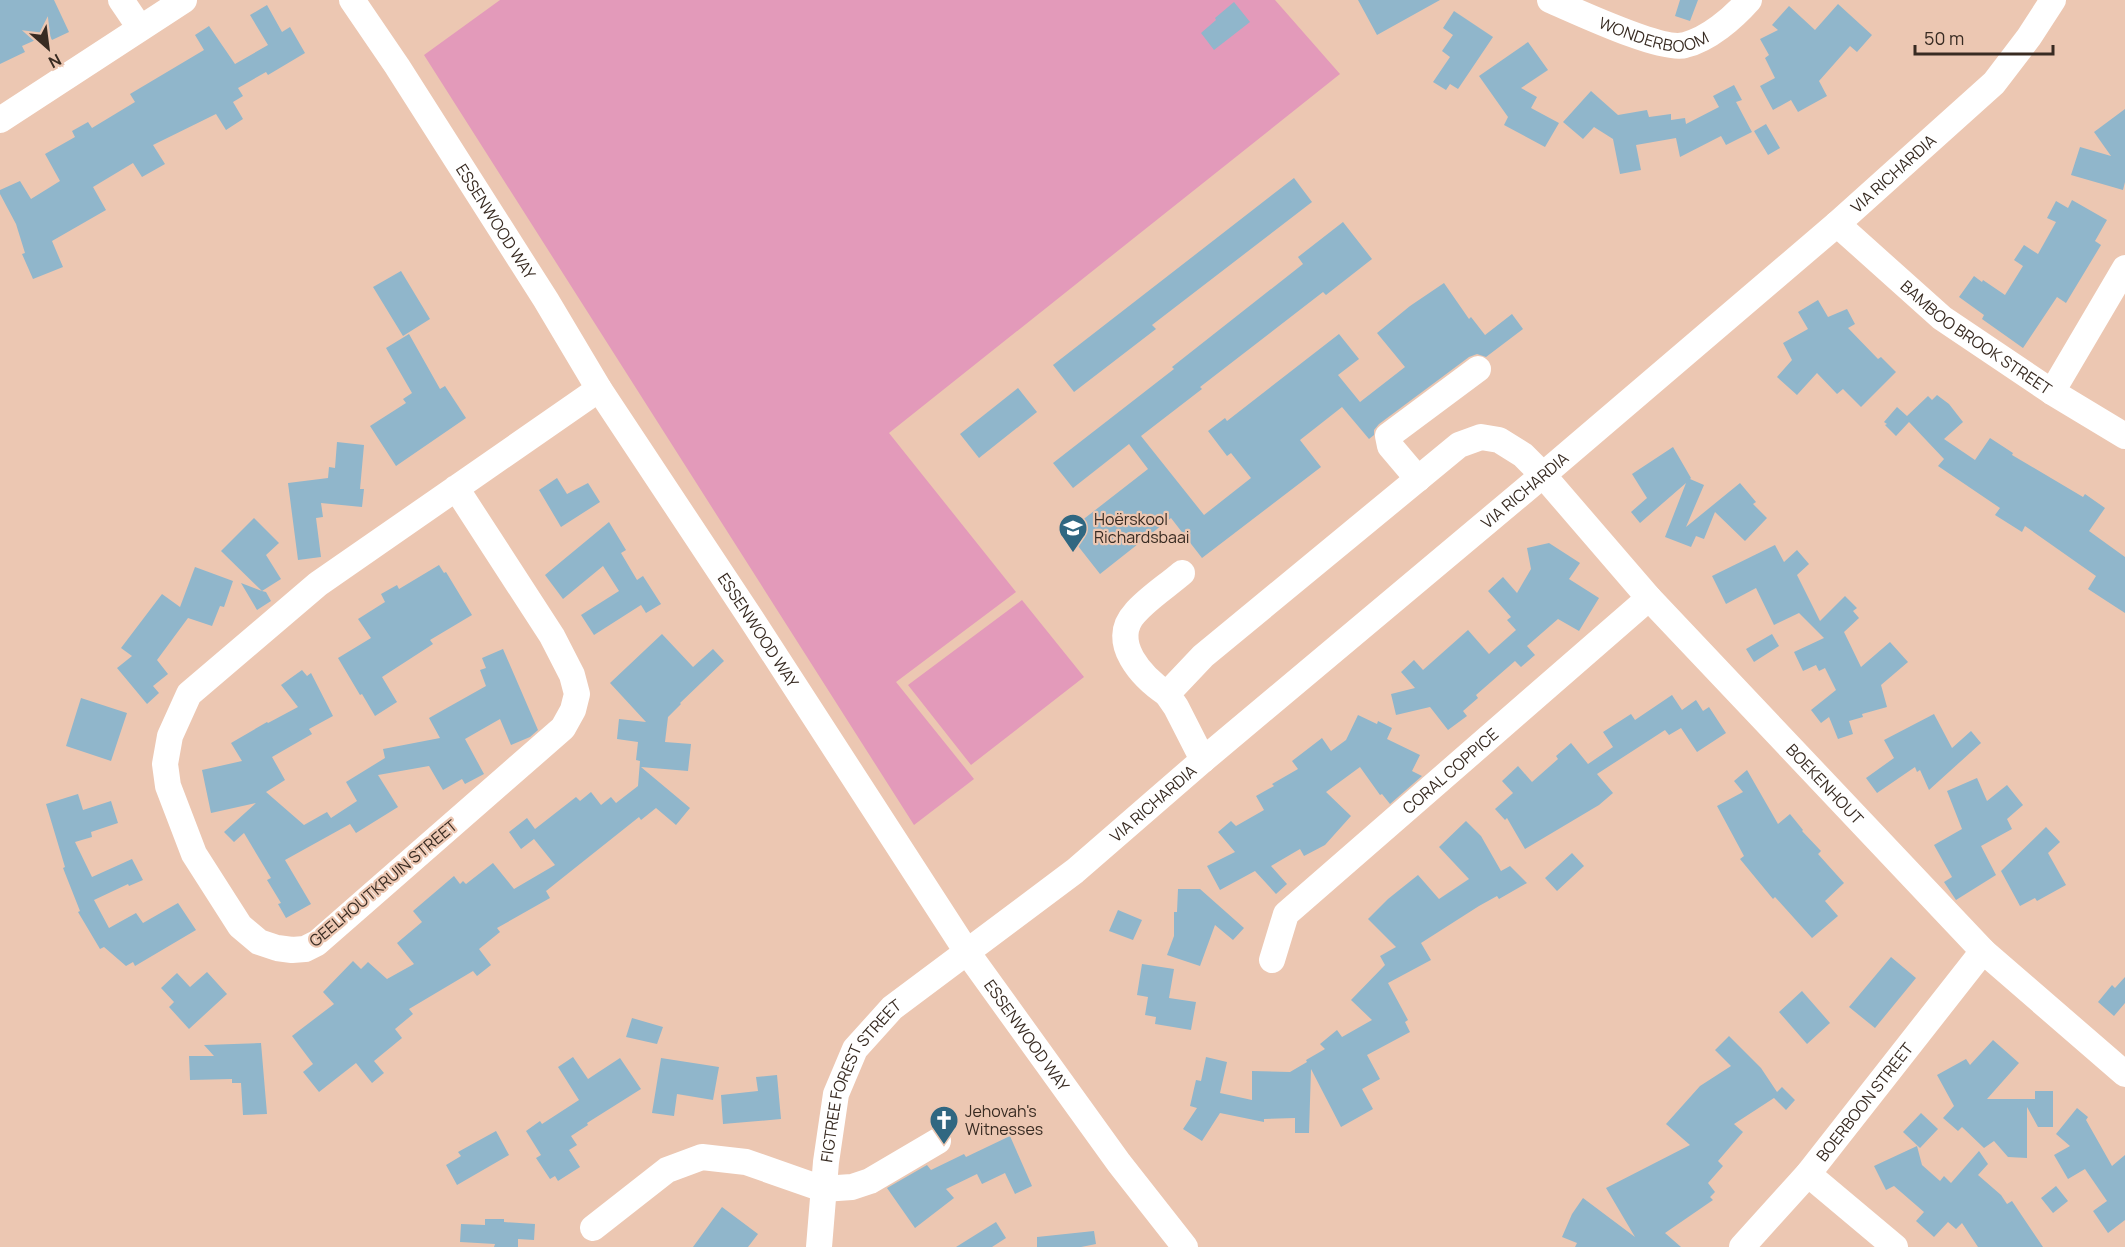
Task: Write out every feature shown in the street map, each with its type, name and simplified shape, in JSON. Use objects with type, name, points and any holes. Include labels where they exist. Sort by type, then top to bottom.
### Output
[{"type":"street","points":[[122,0],[140,28]]},
{"type":"street","points":[[0,120],[184,0]]},
{"type":"street","name":"ESSENWOOD WAY","points":[[352,0],[546,300],[599,389],[967,952],[1119,1163],[1185,1247]]},
{"type":"street","name":"WONDERBOOM","points":[[1550,0],[1659,43],[1684,46],[1724,24],[1749,0]]},
{"type":"street","name":"VIA RICHARDIA","points":[[967,952],[1075,871],[1837,224],[1994,83],[2029,37],[2053,0]]},
{"type":"street","name":"BAMBOO BROOK STREET","points":[[1837,224],[1942,318],[2052,392],[2125,436]]},
{"type":"street","points":[[2052,392],[2125,268]]},
{"type":"street","points":[[1418,479],[1390,446],[1388,436],[1478,369]]},
{"type":"street","name":"GEELHOUTKRUIN STREET","points":[[456,488],[552,636],[572,675],[577,694],[573,710],[563,728],[317,943],[305,949],[292,950],[259,942],[240,926],[194,854],[168,786],[165,764],[170,736],[189,694],[318,584],[456,488],[599,389]]},
{"type":"street","name":"BOEKENHOUT","points":[[1167,694],[1203,656],[1459,445],[1481,437],[1499,440],[1522,455],[1544,475],[1649,598],[1983,951],[2125,1074]]},
{"type":"street","points":[[1182,573],[1134,614],[1128,624],[1126,635],[1129,654],[1137,669],[1167,694],[1203,760]]},
{"type":"street","name":"CORAL COPPICE","points":[[1272,960],[1286,914],[1649,598]]},
{"type":"street","name":"BOERBOON STREET","points":[[1742,1247],[1808,1174],[1983,951]]},
{"type":"street","name":"FIGTREE FOREST STREET","points":[[819,1247],[823,1189],[836,1094],[855,1049],[892,1008],[967,952]]},
{"type":"street","points":[[593,1228],[667,1170],[702,1157],[746,1162],[823,1189],[852,1186],[870,1181],[938,1141]]},
{"type":"street","points":[[1808,1174],[1895,1247]]},
{"type":"shaded area","points":[[500,0],[1275,0],[1340,74],[889,433],[1016,592],[896,682],[974,779],[914,825],[424,55]]},
{"type":"shaded area","points":[[1022,600],[1084,677],[971,765],[908,685]]},
{"type":"building","points":[[0,0],[54,0],[69,32],[52,40],[49,34],[22,46],[25,52],[0,64]]},
{"type":"building","points":[[1358,0],[1440,0],[1377,35]]},
{"type":"building","points":[[1680,0],[1698,0],[1690,21],[1675,16]]},
{"type":"building","points":[[1234,2],[1250,22],[1214,50],[1201,33]]},
{"type":"building","points":[[1838,4],[1872,35],[1857,52],[1850,46],[1819,81],[1827,96],[1798,112],[1791,100],[1773,110],[1760,86],[1775,78],[1765,58],[1769,55],[1760,39],[1778,30],[1772,25],[1789,6],[1815,30]]},
{"type":"building","points":[[267,5],[282,32],[290,27],[305,53],[268,75],[266,72],[238,88],[243,96],[233,102],[243,119],[226,130],[216,114],[153,145],[165,164],[142,177],[133,163],[93,187],[106,210],[52,241],[63,267],[33,279],[22,254],[25,253],[16,224],[0,190],[20,181],[31,199],[60,181],[45,154],[75,137],[72,131],[88,122],[92,128],[135,102],[130,94],[204,50],[195,35],[209,26],[235,64],[268,45],[250,15]]},
{"type":"building","points":[[1454,11],[1493,37],[1458,89],[1450,84],[1446,90],[1433,82],[1450,57],[1442,51],[1453,35],[1443,28]]},
{"type":"building","points":[[1528,42],[1548,70],[1521,88],[1537,97],[1531,108],[1559,123],[1545,147],[1504,125],[1508,117],[1479,76]]},
{"type":"building","points":[[1734,85],[1742,100],[1736,102],[1752,132],[1726,145],[1721,136],[1680,157],[1676,138],[1636,145],[1641,170],[1620,174],[1613,139],[1594,127],[1583,139],[1563,122],[1591,91],[1618,115],[1647,110],[1649,117],[1671,114],[1671,120],[1685,118],[1686,124],[1719,107],[1713,96]]},
{"type":"building","points":[[2125,109],[2125,182],[2123,190],[2071,175],[2080,147],[2111,156],[2094,132]]},
{"type":"building","points":[[1766,124],[1780,148],[1768,155],[1754,131]]},
{"type":"building","points":[[1294,178],[1312,202],[1152,325],[1156,329],[1074,392],[1053,365]]},
{"type":"building","points":[[2072,200],[2107,220],[2095,241],[2101,245],[2066,303],[2057,297],[2023,348],[1982,319],[1984,315],[1959,297],[1974,276],[2005,295],[2023,266],[2014,260],[2024,245],[2038,254],[2056,222],[2047,218],[2056,201],[2068,208]]},
{"type":"building","points":[[1343,222],[1372,259],[1326,295],[1323,292],[1200,387],[1202,389],[1141,436],[1204,515],[1251,478],[1231,453],[1227,456],[1208,431],[1225,418],[1227,421],[1339,334],[1359,359],[1338,375],[1360,402],[1405,367],[1377,333],[1410,306],[1444,283],[1469,319],[1471,317],[1485,335],[1512,314],[1523,329],[1486,357],[1477,354],[1469,357],[1379,424],[1374,430],[1374,435],[1369,439],[1342,407],[1300,440],[1321,467],[1202,558],[1171,518],[1100,574],[1067,532],[1148,469],[1129,444],[1073,488],[1053,463],[1174,369],[1172,367],[1303,264],[1298,257]]},
{"type":"building","points":[[401,271],[430,319],[403,336],[373,287]]},
{"type":"building","points":[[1818,300],[1828,317],[1847,309],[1855,324],[1848,328],[1878,359],[1881,357],[1896,372],[1861,407],[1843,389],[1837,394],[1817,373],[1797,395],[1777,377],[1792,360],[1783,343],[1808,329],[1798,312]]},
{"type":"building","points":[[409,334],[440,389],[445,386],[466,418],[396,466],[370,426],[406,403],[403,399],[412,393],[386,348]]},
{"type":"building","points":[[1018,388],[1037,412],[979,458],[960,434]]},
{"type":"building","points":[[1937,395],[1949,404],[1963,422],[1944,439],[1975,460],[1990,438],[2013,453],[2012,455],[2083,497],[2085,494],[2105,508],[2089,531],[2125,557],[2125,613],[2088,589],[2096,576],[2025,526],[2022,532],[1995,515],[2000,508],[1938,466],[1944,459],[1909,422],[1896,436],[1885,425],[1887,424],[1884,422],[1897,407],[1907,416],[1928,396],[1932,400]]},
{"type":"building","points":[[337,442],[364,445],[360,489],[364,489],[362,507],[321,503],[323,517],[316,518],[321,557],[298,560],[288,483],[328,478],[329,467],[335,468]]},
{"type":"building","points":[[1673,447],[1690,479],[1704,485],[1686,527],[1740,483],[1756,502],[1753,504],[1767,518],[1745,541],[1715,512],[1704,539],[1696,536],[1691,547],[1665,537],[1686,483],[1640,523],[1631,512],[1647,498],[1632,474]]},
{"type":"building","points":[[557,478],[567,494],[588,483],[600,502],[561,527],[539,490]]},
{"type":"building","points":[[254,518],[279,543],[266,555],[281,579],[262,591],[221,551]]},
{"type":"building","points":[[609,522],[626,550],[621,553],[637,580],[643,576],[661,604],[646,613],[641,605],[594,635],[581,615],[619,591],[603,566],[563,599],[545,575]]},
{"type":"building","points":[[1549,543],[1580,563],[1569,579],[1599,598],[1579,631],[1558,619],[1527,646],[1535,655],[1521,667],[1515,661],[1476,695],[1478,698],[1463,711],[1467,716],[1448,730],[1430,707],[1396,715],[1391,694],[1415,688],[1401,672],[1414,660],[1423,670],[1468,630],[1489,654],[1516,630],[1507,620],[1511,617],[1488,591],[1503,577],[1517,593],[1531,569],[1527,548]]},
{"type":"building","points":[[1775,545],[1784,562],[1797,550],[1809,564],[1797,575],[1820,621],[1845,596],[1857,608],[1853,611],[1859,618],[1844,632],[1861,667],[1890,642],[1908,662],[1881,685],[1887,707],[1862,714],[1863,717],[1849,721],[1853,734],[1838,739],[1829,717],[1821,723],[1811,710],[1836,690],[1825,668],[1819,671],[1816,665],[1803,671],[1794,652],[1824,638],[1799,613],[1774,625],[1756,588],[1726,604],[1712,576]]},
{"type":"building","points":[[439,565],[444,573],[446,572],[472,615],[430,640],[433,644],[382,677],[397,702],[375,716],[338,658],[371,638],[358,619],[385,602],[381,594],[397,585],[399,589]]},
{"type":"building","points":[[195,567],[233,581],[224,607],[220,606],[212,626],[188,618],[157,660],[168,674],[153,686],[159,693],[147,704],[117,668],[132,656],[121,648],[162,594],[180,607]]},
{"type":"building","points":[[241,583],[266,592],[271,601],[257,610]]},
{"type":"building","points":[[662,634],[693,667],[713,649],[724,661],[668,717],[665,742],[691,744],[688,771],[641,767],[690,808],[676,825],[656,808],[641,820],[639,817],[546,891],[550,898],[497,928],[500,932],[479,949],[491,965],[477,976],[473,971],[409,1009],[413,1014],[395,1029],[402,1038],[374,1061],[384,1073],[372,1083],[356,1063],[319,1092],[303,1072],[313,1064],[292,1036],[334,1004],[323,992],[353,961],[361,969],[368,962],[387,979],[414,964],[397,943],[422,922],[413,911],[454,876],[460,884],[463,881],[466,884],[493,863],[514,889],[555,865],[534,839],[521,849],[509,832],[527,818],[535,829],[576,797],[580,801],[591,792],[601,805],[611,797],[616,803],[638,786],[640,761],[636,760],[638,742],[617,739],[619,719],[646,722],[610,683]]},
{"type":"building","points":[[1772,634],[1779,646],[1754,662],[1746,649]]},
{"type":"building","points":[[503,649],[538,730],[530,737],[511,745],[500,719],[465,739],[484,774],[465,784],[462,779],[443,790],[429,766],[378,775],[398,807],[356,833],[350,824],[285,860],[311,904],[286,918],[278,904],[281,903],[267,880],[271,878],[244,833],[234,842],[224,832],[256,803],[211,813],[202,770],[242,761],[231,743],[298,707],[281,685],[302,670],[307,676],[311,673],[333,716],[309,729],[312,734],[272,757],[285,780],[266,792],[304,825],[327,812],[331,818],[357,801],[346,782],[385,758],[383,749],[440,738],[429,718],[486,686],[480,670],[486,668],[482,658]]},
{"type":"building","points":[[1672,695],[1682,710],[1696,700],[1703,711],[1709,707],[1726,733],[1697,752],[1681,728],[1669,735],[1665,730],[1597,774],[1613,793],[1599,805],[1525,849],[1507,818],[1505,820],[1495,809],[1513,793],[1502,781],[1518,766],[1532,782],[1558,759],[1556,756],[1571,743],[1588,764],[1613,747],[1603,732],[1631,714],[1635,720]]},
{"type":"building","points":[[81,698],[127,713],[111,761],[66,746]]},
{"type":"building","points":[[1934,714],[1952,748],[1971,731],[1981,743],[1929,790],[1920,770],[1917,772],[1915,767],[1877,793],[1866,778],[1894,758],[1884,740]]},
{"type":"building","points":[[1358,715],[1392,728],[1387,739],[1420,755],[1412,771],[1422,776],[1390,804],[1382,794],[1380,795],[1360,767],[1326,792],[1351,816],[1325,845],[1304,856],[1300,849],[1271,866],[1287,884],[1276,894],[1255,871],[1220,890],[1207,866],[1235,852],[1218,832],[1231,821],[1236,826],[1264,810],[1256,796],[1298,769],[1292,761],[1322,738],[1331,751],[1346,740]]},
{"type":"building","points":[[1747,770],[1778,824],[1790,814],[1821,851],[1818,854],[1844,883],[1825,901],[1838,916],[1812,938],[1775,897],[1773,899],[1740,859],[1744,856],[1717,806],[1743,792],[1734,781]]},
{"type":"building","points":[[1977,778],[1987,801],[2007,785],[2023,805],[2007,819],[2012,829],[1981,846],[1996,875],[1956,900],[1944,882],[1952,877],[1934,845],[1962,829],[1947,791]]},
{"type":"building","points":[[78,794],[83,810],[111,801],[118,823],[91,832],[92,837],[75,842],[92,877],[132,859],[143,880],[129,886],[128,884],[94,900],[109,928],[136,913],[143,923],[178,903],[196,930],[135,966],[133,962],[126,966],[104,947],[100,949],[78,912],[80,911],[63,868],[65,867],[46,804]]},
{"type":"building","points":[[1466,821],[1481,836],[1501,871],[1510,866],[1527,883],[1499,899],[1497,896],[1479,906],[1421,943],[1431,960],[1388,983],[1408,1020],[1405,1022],[1410,1032],[1367,1055],[1380,1079],[1362,1089],[1373,1109],[1341,1127],[1311,1069],[1309,1133],[1295,1133],[1295,1118],[1264,1119],[1264,1122],[1220,1113],[1202,1141],[1183,1129],[1197,1108],[1190,1106],[1196,1080],[1201,1081],[1206,1057],[1227,1062],[1220,1093],[1252,1100],[1252,1071],[1290,1072],[1325,1049],[1320,1044],[1337,1030],[1342,1037],[1372,1020],[1351,1000],[1385,965],[1380,956],[1396,947],[1368,919],[1388,899],[1418,875],[1439,899],[1469,879],[1439,847]]},
{"type":"building","points":[[2046,827],[2060,842],[2048,853],[2066,885],[2037,901],[2035,898],[2020,906],[2001,871]]},
{"type":"building","points":[[1572,853],[1584,866],[1557,891],[1545,878]]},
{"type":"building","points":[[1178,889],[1200,889],[1244,928],[1233,940],[1215,925],[1200,966],[1167,955],[1174,936],[1174,912],[1177,912]]},
{"type":"building","points":[[1118,910],[1142,920],[1133,940],[1109,931]]},
{"type":"building","points":[[1891,957],[1916,978],[1875,1028],[1849,1007]]},
{"type":"building","points":[[1142,964],[1174,969],[1169,998],[1196,1002],[1191,1030],[1155,1024],[1156,1017],[1145,1015],[1148,997],[1137,995]]},
{"type":"building","points":[[207,972],[227,994],[189,1029],[169,1007],[174,1002],[161,988],[177,973],[190,987]]},
{"type":"building","points":[[2125,977],[2125,1003],[2114,1016],[2098,1002],[2112,985],[2115,988]]},
{"type":"building","points":[[1802,991],[1830,1023],[1807,1044],[1779,1012]]},
{"type":"building","points":[[632,1018],[663,1027],[657,1044],[626,1037]]},
{"type":"building","points":[[1729,1036],[1761,1068],[1777,1092],[1782,1087],[1795,1100],[1786,1110],[1774,1098],[1734,1124],[1743,1132],[1718,1161],[1723,1166],[1708,1183],[1715,1192],[1710,1197],[1713,1200],[1665,1233],[1681,1247],[1575,1247],[1577,1243],[1562,1237],[1572,1214],[1583,1198],[1635,1237],[1606,1188],[1690,1145],[1666,1124],[1700,1086],[1731,1066],[1715,1050]]},
{"type":"building","points":[[1993,1040],[2019,1063],[1987,1099],[2035,1099],[2035,1091],[2053,1091],[2053,1127],[2038,1127],[2027,1107],[2027,1158],[2008,1157],[1994,1141],[1984,1148],[1962,1127],[1958,1131],[1943,1118],[1954,1106],[1937,1075],[1966,1059],[1970,1065]]},
{"type":"building","points":[[261,1043],[267,1114],[243,1115],[241,1083],[232,1083],[232,1079],[190,1080],[189,1056],[214,1056],[204,1045]]},
{"type":"building","points":[[573,1057],[588,1079],[620,1058],[641,1089],[587,1123],[588,1125],[571,1136],[577,1145],[569,1150],[580,1167],[558,1181],[555,1176],[550,1179],[536,1158],[541,1155],[526,1131],[540,1121],[542,1124],[579,1100],[558,1067]]},
{"type":"building","points":[[661,1058],[719,1067],[713,1100],[677,1094],[674,1116],[652,1113]]},
{"type":"building","points":[[777,1075],[781,1119],[723,1124],[721,1095],[758,1091],[756,1077]]},
{"type":"building","points":[[2077,1108],[2088,1117],[2086,1120],[2112,1166],[2125,1155],[2125,1220],[2108,1233],[2093,1211],[2107,1201],[2085,1169],[2068,1179],[2054,1155],[2070,1146],[2056,1134]]},
{"type":"building","points":[[1921,1113],[1938,1129],[1920,1148],[1903,1132]]},
{"type":"building","points":[[496,1131],[509,1155],[457,1185],[446,1165],[461,1156],[458,1152]]},
{"type":"building","points":[[1010,1136],[1032,1186],[1015,1194],[1005,1173],[982,1184],[977,1174],[946,1189],[954,1198],[915,1228],[887,1188],[927,1165],[931,1170],[964,1154],[966,1157]]},
{"type":"building","points":[[1917,1146],[1922,1165],[1940,1181],[1944,1176],[1951,1183],[1979,1151],[1988,1164],[1978,1175],[2001,1195],[2007,1204],[2012,1201],[2043,1247],[1978,1247],[1962,1223],[1956,1229],[1948,1222],[1934,1237],[1916,1221],[1924,1212],[1894,1186],[1886,1190],[1874,1166]]},
{"type":"building","points":[[2056,1186],[2068,1201],[2053,1213],[2041,1198]]},
{"type":"building","points":[[722,1207],[758,1234],[748,1247],[693,1247]]},
{"type":"building","points":[[485,1219],[504,1219],[504,1222],[535,1224],[534,1240],[518,1239],[518,1247],[494,1247],[495,1244],[460,1242],[461,1224],[485,1225]]},
{"type":"building","points":[[996,1222],[1006,1238],[992,1247],[956,1247]]},
{"type":"building","points":[[1094,1231],[1096,1244],[1081,1247],[1037,1247],[1037,1237]]},
{"type":"place","name":"Hoërskool Richardsbaai","points":[[1073,554]]},
{"type":"place","name":"Jehovah's Witnesses","points":[[944,1146]]}]
